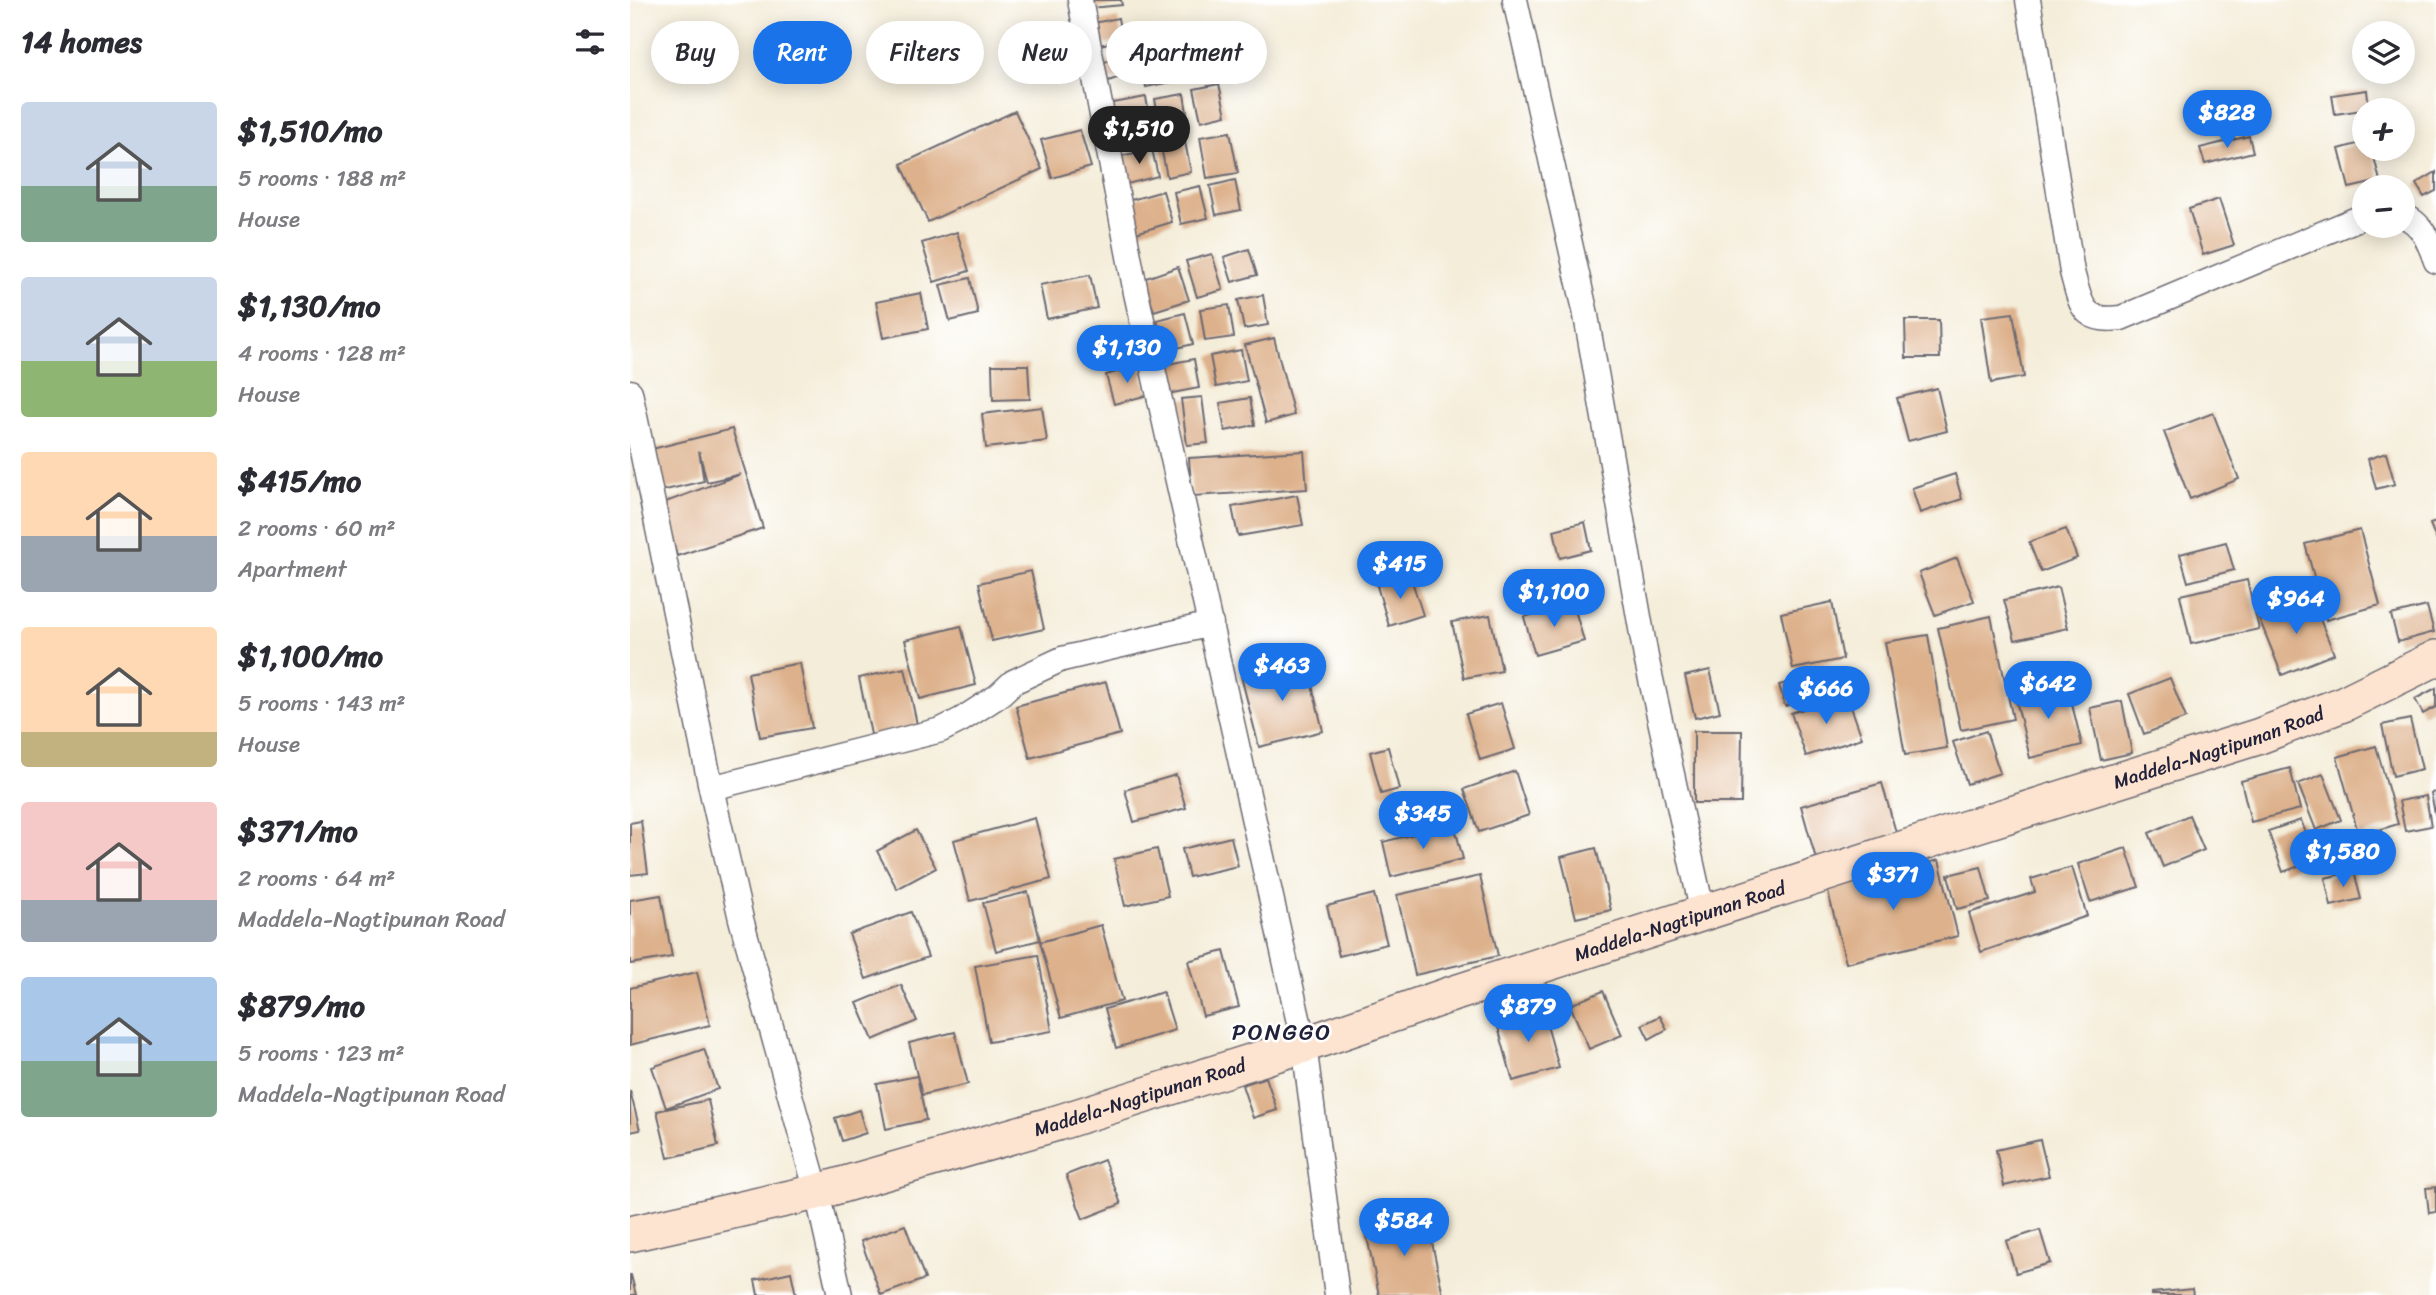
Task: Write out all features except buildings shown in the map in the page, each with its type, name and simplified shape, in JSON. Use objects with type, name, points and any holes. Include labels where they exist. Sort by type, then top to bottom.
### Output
[{"type":"main road","name":"Maddela-Nagtipunan Road","points":[[630,1234],[817,1192],[1057,1123],[1304,1045],[2257,737],[2343,704],[2436,658]]},
{"type":"street","points":[[1080,0],[1136,293],[1304,1045],[1336,1295]]},
{"type":"street","points":[[1515,0],[1585,310],[1646,657],[1703,914]]},
{"type":"street","points":[[2028,0],[2072,272],[2082,305],[2092,316],[2102,320],[2121,317],[2352,221]]},
{"type":"street","points":[[2415,223],[2422,229],[2436,261]]},
{"type":"street","points":[[630,392],[710,788],[741,919],[817,1192],[840,1295]]},
{"type":"street","points":[[710,788],[941,730],[979,708],[1013,682],[1062,659],[1210,624]]},
{"type":"district","name":"PONGGO","points":[[1282,1032]]}]
